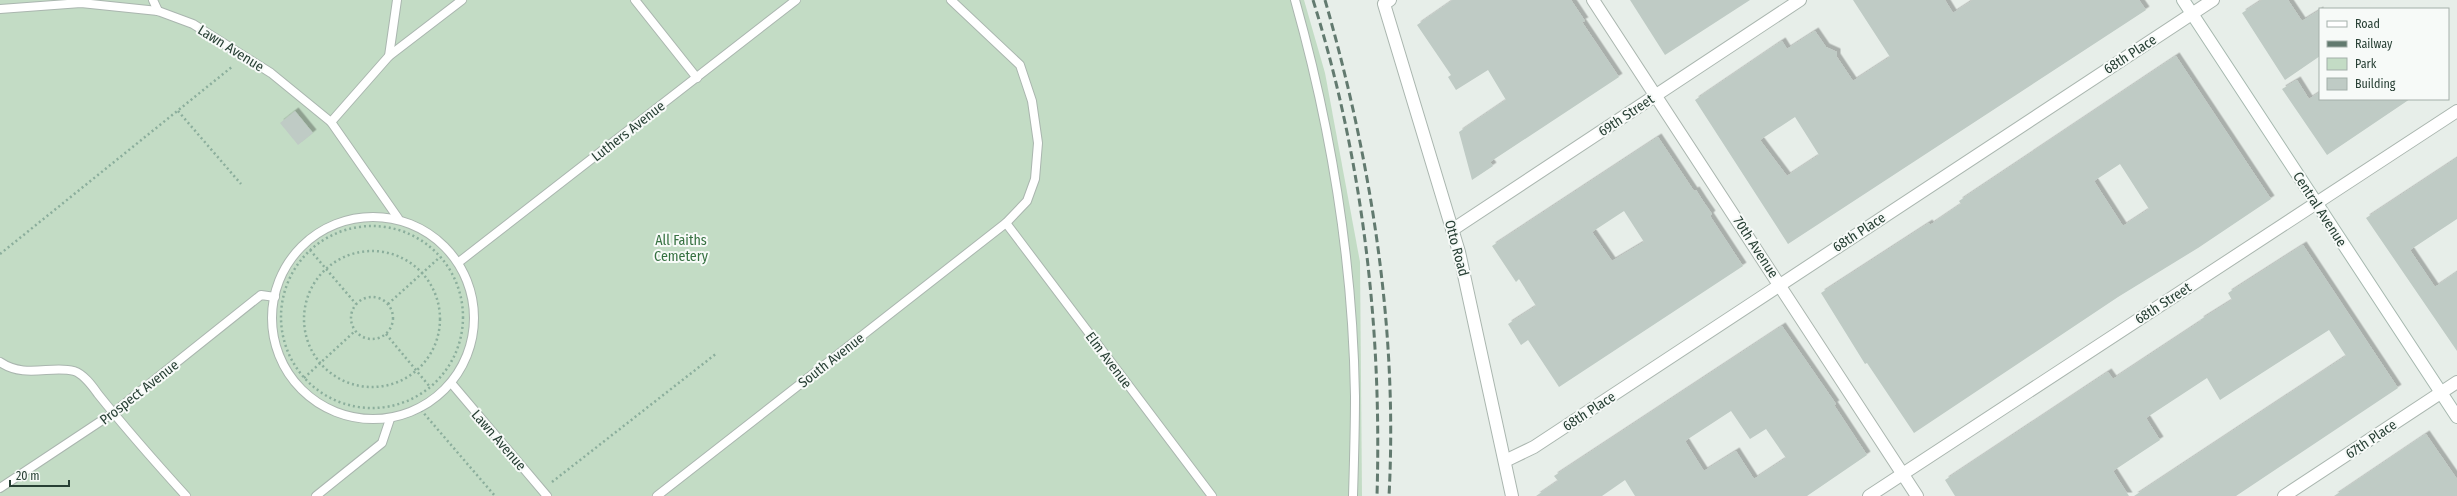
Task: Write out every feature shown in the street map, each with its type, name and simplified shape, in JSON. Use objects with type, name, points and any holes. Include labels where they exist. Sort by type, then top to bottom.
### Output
[{"type":"street","name":"70th Avenue","points":[[1593,0],[1917,496]]},
{"type":"street","name":"69th Street","points":[[1452,230],[1800,0]]},
{"type":"street","name":"Central Avenue","points":[[2183,0],[2457,417]]},
{"type":"street","name":"68th Place","points":[[1505,461],[1534,447],[1781,286],[1809,265],[2213,0]]},
{"type":"street","name":"Otto Road","points":[[1387,2],[1452,230],[1512,496]]},
{"type":"street","name":"68th Street","points":[[1869,496],[2457,111]]},
{"type":"street","name":"67th Place","points":[[2284,496],[2457,382]]},
{"type":"lane","points":[[153,0],[158,11]]},
{"type":"lane","points":[[389,56],[397,0]]},
{"type":"lane","points":[[331,122],[389,56],[462,0]]},
{"type":"lane","points":[[635,0],[697,78]]},
{"type":"lane","name":"Luthers Avenue","points":[[459,262],[796,0]]},
{"type":"lane","name":"South Avenue","points":[[657,496],[1006,224],[1027,201],[1035,179],[1038,143],[1032,101],[1020,65],[950,0]]},
{"type":"lane","points":[[1295,0],[1309,50],[1338,199],[1349,293],[1355,396],[1353,496]]},
{"type":"lane","name":"Lawn Avenue","points":[[0,9],[81,3],[158,11],[193,24],[271,73],[331,122],[398,218]]},
{"type":"lane","points":[[373,215],[398,218],[422,227],[443,242],[459,262],[472,292],[474,324],[466,356],[452,384],[421,410],[390,419],[357,420],[326,410],[300,390],[282,364],[273,333],[275,297],[285,270],[299,251],[324,229],[347,218],[373,215]]},
{"type":"lane","name":"Elm Avenue","points":[[1006,224],[1212,496]]},
{"type":"lane","name":"Prospect Avenue","points":[[0,488],[113,413],[262,295],[275,297]]},
{"type":"lane","points":[[0,362],[7,368],[30,372],[75,371],[88,382],[113,413],[186,496]]},
{"type":"lane","name":"Lawn Avenue","points":[[452,384],[544,493]]},
{"type":"lane","points":[[316,496],[382,443],[390,419]]},
{"type":"path","points":[[0,254],[245,57]]},
{"type":"path","points":[[178,111],[241,184]]},
{"type":"path","points":[[362,226],[385,226],[406,232],[426,243],[440,257],[454,278],[462,299],[463,322],[459,344],[450,364],[430,387],[416,397],[392,407],[367,409],[343,404],[320,393],[304,378],[288,354],[281,330],[282,304],[288,280],[302,258],[320,241],[340,231],[362,226]]},
{"type":"path","points":[[310,250],[356,304]]},
{"type":"path","points":[[375,250],[398,256],[409,262],[423,273],[438,300],[439,331],[435,346],[417,371],[402,380],[385,386],[367,387],[349,384],[333,375],[320,363],[309,345],[304,325],[305,304],[313,284],[326,268],[340,258],[357,252],[375,250]]},
{"type":"path","points":[[388,304],[440,257]]},
{"type":"path","points":[[372,297],[388,304],[393,320],[386,334],[382,338],[370,340],[355,331],[351,320],[356,304],[372,297]]},
{"type":"path","points":[[304,378],[355,331]]},
{"type":"path","points":[[386,334],[430,387]]},
{"type":"path","points":[[544,493],[717,353]]},
{"type":"path","points":[[421,410],[495,496]]},
{"type":"green space","name":"All Faiths Cemetery","points":[[0,0],[1304,0],[1325,73],[1360,262],[1362,496],[0,496]]},
{"type":"building","points":[[1453,0],[1571,0],[1585,21],[1582,22],[1619,77],[1490,162],[1493,166],[1472,180],[1459,132],[1506,100],[1488,70],[1456,90],[1448,77],[1451,75],[1417,25]]},
{"type":"building","points":[[1630,0],[1750,0],[1665,55]]},
{"type":"building","points":[[1853,0],[1945,0],[1953,13],[1973,0],[2139,0],[2146,10],[1788,244],[1695,100],[1782,41],[1787,49],[1815,31],[1826,47],[1837,52],[1837,57],[1853,81],[1890,57]],"holes":[[[1795,117],[1819,155],[1787,176],[1760,140]]]},
{"type":"building","points":[[2262,0],[2288,0],[2302,21],[2319,11],[2319,57],[2285,80],[2242,13]]},
{"type":"building","points":[[2176,56],[2271,199],[2198,248],[2118,297],[1914,433],[1867,363],[1865,364],[1821,293],[1929,223],[1930,225],[1961,204],[1959,201]],"holes":[[[2120,164],[2149,209],[2123,226],[2094,181]]]},
{"type":"building","points":[[2297,80],[2309,99],[2319,93],[2319,100],[2409,100],[2327,155],[2282,89]]},
{"type":"building","points":[[295,111],[313,133],[298,145],[280,123]]},
{"type":"building","points":[[1658,137],[1694,191],[1696,190],[1712,214],[1710,216],[1743,266],[1559,387],[1528,340],[1521,345],[1508,324],[1536,306],[1519,279],[1516,282],[1492,246]],"holes":[[[1624,211],[1644,242],[1612,261],[1592,232]]]},
{"type":"building","points":[[2457,158],[2457,219],[2410,250],[2435,287],[2457,272],[2457,351],[2366,218]]},
{"type":"building","points":[[2303,245],[2398,388],[2236,496],[2134,496],[2346,356],[2329,330],[2220,400],[2207,378],[2146,418],[2160,440],[2113,471],[2129,496],[1955,496],[1945,480],[2108,372],[2113,379],[2232,300],[2228,293]]},
{"type":"building","points":[[1782,326],[1836,404],[1834,405],[1867,455],[1807,496],[1635,496],[1625,480],[1602,496],[1536,496],[1558,481],[1554,476]],"holes":[[[1731,411],[1750,439],[1766,429],[1786,458],[1754,479],[1736,451],[1704,471],[1685,441]]]},
{"type":"building","points":[[2426,434],[2457,479],[2457,496],[2334,496]]},
{"type":"railway","points":[[1313,0],[1330,60],[1345,122],[1357,183],[1366,245],[1376,371],[1378,433],[1377,496]]},
{"type":"railway","points":[[1325,0],[1356,122],[1378,245],[1385,308],[1389,371],[1391,433],[1389,496]]}]
